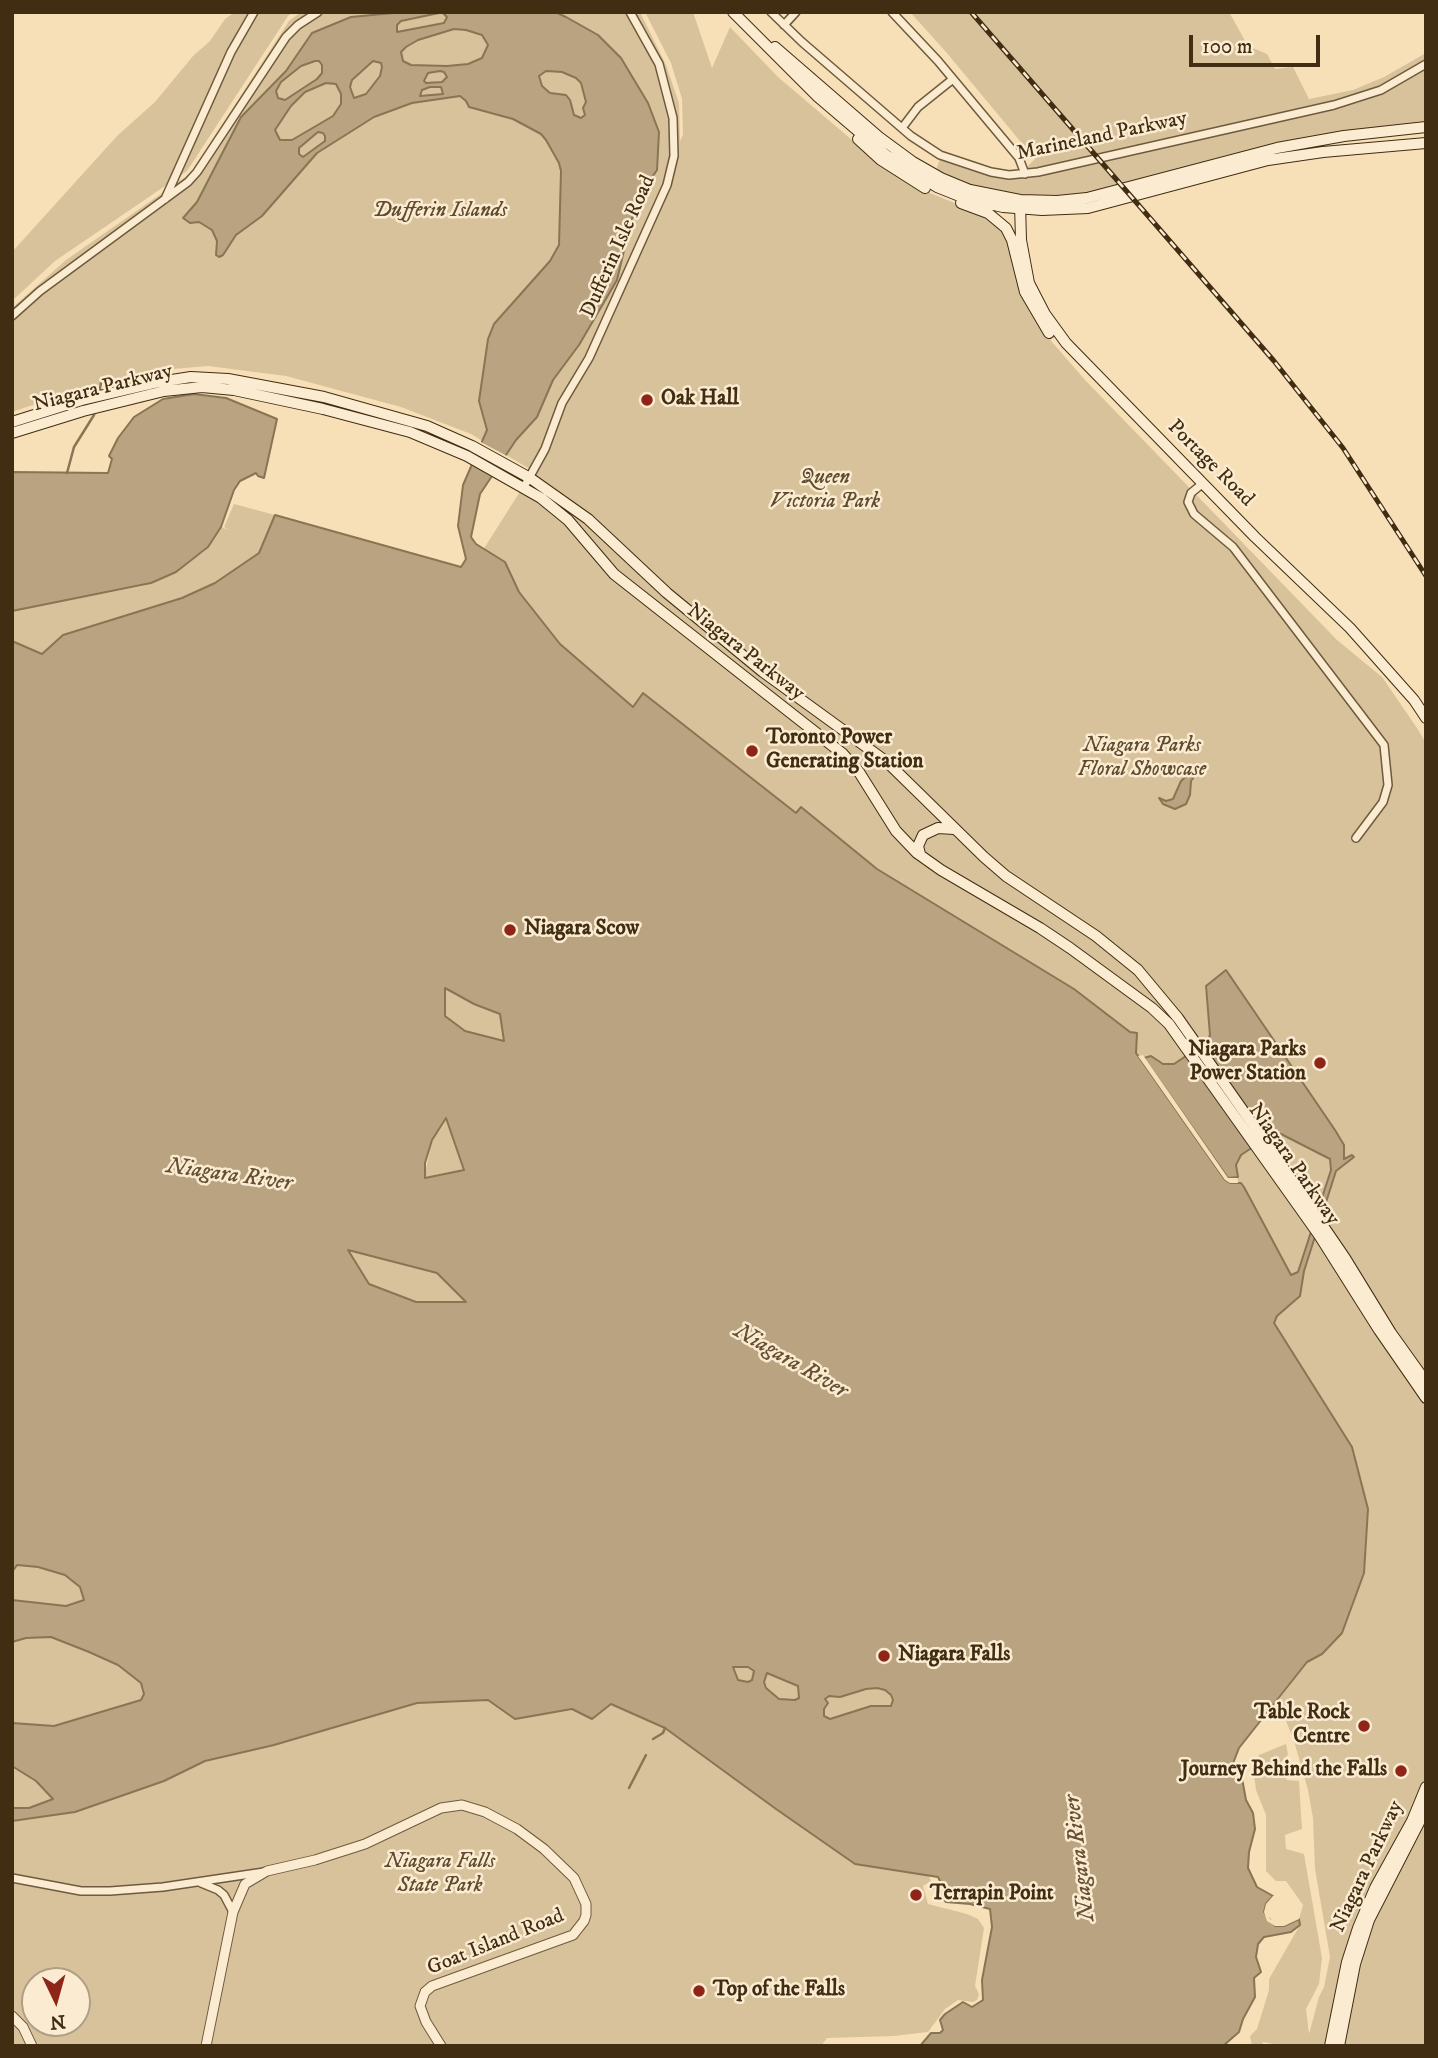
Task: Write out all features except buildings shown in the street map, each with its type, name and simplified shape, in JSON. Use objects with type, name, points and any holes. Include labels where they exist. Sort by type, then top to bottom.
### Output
[{"type":"main road","points":[[733,12],[913,162],[970,190],[1020,205],[1087,198],[1277,148],[1344,136],[1426,127]]},
{"type":"main road","points":[[742,20],[835,113],[863,145],[898,173],[944,197],[988,214],[1002,224],[1012,240],[1025,292],[1039,318],[1073,360],[1101,381]]},
{"type":"main road","points":[[835,113],[886,155],[920,178],[967,199],[1057,211],[1088,208],[1268,160],[1426,143]]},
{"type":"main road","name":"Portage Road","points":[[1020,205],[1023,260],[1037,301],[1066,343],[1202,484],[1350,628],[1414,700],[1426,718]]},
{"type":"main road","name":"Niagara Parkway","points":[[12,422],[106,400],[170,380],[199,377],[228,379],[364,407],[427,426],[472,446],[500,467],[588,519],[667,593],[754,665],[887,762],[1006,876],[1126,959],[1157,991],[1426,1382]]},
{"type":"main road","name":"Niagara Parkway","points":[[106,400],[182,388],[234,390],[388,425],[500,467]]},
{"type":"main road","name":"Niagara Parkway","points":[[12,433],[83,406]]},
{"type":"main road","name":"Niagara Parkway","points":[[527,482],[568,520],[614,574],[843,754],[859,772],[897,831],[922,856],[1070,948],[1160,1015],[1194,1048]]},
{"type":"main road","points":[[922,856],[918,846],[925,834],[944,827],[958,831]]},
{"type":"main road","name":"Niagara Parkway","points":[[1262,1145],[1314,1212],[1319,1235],[1426,1398]]},
{"type":"main road","name":"Niagara Parkway","points":[[1330,2046],[1349,1955],[1362,1917],[1412,1821],[1426,1787]]},
{"type":"main road","name":"Niagara Parkway","points":[[1339,2046],[1355,1964],[1369,1920],[1426,1809]]},
{"type":"street","points":[[164,200],[231,52],[254,12]]},
{"type":"street","points":[[12,316],[40,291],[197,173],[286,37],[318,12]]},
{"type":"street","name":"Dufferin Isle Road","points":[[527,482],[545,449],[562,403],[589,358],[667,186],[674,156],[673,118],[659,64],[630,12]]},
{"type":"street","points":[[771,12],[784,25],[796,12]]},
{"type":"street","points":[[892,12],[1019,158],[1025,174]]},
{"type":"street","name":"Marineland Parkway","points":[[784,25],[902,128],[940,155],[991,173],[1009,175],[1025,174],[1351,101],[1395,83],[1426,64]]},
{"type":"street","points":[[902,128],[918,107],[953,79]]},
{"type":"street","points":[[1202,484],[1191,493],[1188,502],[1194,514],[1233,547],[1384,745],[1388,785],[1383,802],[1356,838]]},
{"type":"street","name":"Goat Island Road","points":[[12,1878],[81,1891],[197,1883],[315,1860],[365,1844],[441,1808],[462,1805],[473,1807],[517,1829],[544,1849],[574,1878],[586,1904],[586,1914],[584,1922],[573,1935],[432,1986],[425,1992],[421,2000],[422,2012],[441,2046]]},
{"type":"street","name":"Goat Island Road","points":[[206,2046],[233,1912],[245,1884],[267,1871]]},
{"type":"street","points":[[197,1883],[218,1890],[224,1895],[233,1912]]},
{"type":"street","points":[[12,2016],[23,2027],[32,2046]]},
{"type":"green space","points":[[235,12],[293,12],[187,171],[55,261],[12,301],[12,252],[117,136],[155,102],[193,56],[210,41],[225,19]]},
{"type":"green space","name":"Queen Victoria Park","points":[[301,12],[640,12],[666,65],[679,103],[680,141],[683,135],[682,99],[671,63],[645,12],[693,12],[712,68],[730,27],[778,77],[872,157],[923,190],[983,215],[1004,232],[1041,327],[1052,342],[1086,381],[1337,640],[1382,677],[1426,743],[1426,2046],[1283,2046],[1263,2042],[1262,2046],[1252,2046],[1250,2036],[1257,2029],[1269,1990],[1269,1979],[1300,1925],[1303,1905],[1286,1881],[1276,1881],[1266,1871],[1266,1815],[1256,1790],[1254,1775],[1259,1755],[1286,1744],[1288,1755],[1281,1762],[1279,1769],[1287,1780],[1299,1781],[1302,1829],[1285,1835],[1286,1849],[1304,1854],[1322,1958],[1319,1984],[1306,2009],[1309,2034],[1324,1987],[1330,1957],[1315,1869],[1313,1818],[1308,1790],[1294,1741],[1278,1701],[1307,1662],[1322,1654],[1352,1447],[1274,1323],[1276,1316],[1300,1296],[1303,1276],[1298,1272],[1289,1274],[1247,1191],[1238,1183],[1236,1168],[1241,1155],[1276,1133],[1324,1155],[1331,1162],[1336,1161],[1205,988],[1210,1035],[1207,1042],[1174,1064],[1163,1064],[1153,1057],[1140,1060],[1130,1032],[1074,989],[877,869],[801,808],[796,813],[644,693],[633,707],[560,644],[519,592],[505,562],[483,550],[533,471],[471,434],[401,407],[286,376],[208,366],[173,369],[79,389],[12,412],[12,308],[66,260],[191,173],[289,21]]},
{"type":"green space","points":[[910,12],[1229,12],[1248,46],[1267,54],[1275,69],[1293,67],[1309,99],[1353,90],[1384,77],[1426,53],[1426,123],[1310,136],[1216,158],[1116,188],[1084,194],[1049,197],[1008,194],[969,185],[936,170],[941,156],[1017,177],[1035,159]]},
{"type":"green space","points":[[234,504],[275,515],[259,553],[215,583],[182,598],[63,635],[42,654],[12,641],[12,611],[143,586],[176,572],[205,551],[221,527],[229,530],[224,527]]},
{"type":"green space","points":[[445,987],[474,1004],[500,1014],[504,1041],[465,1031],[445,1016]]},
{"type":"green space","points":[[446,1117],[464,1170],[424,1178],[432,1140]]},
{"type":"green space","points":[[348,1249],[437,1273],[467,1302],[416,1302],[369,1284]]},
{"type":"green space","points":[[17,1565],[38,1567],[65,1575],[80,1587],[84,1601],[66,1606],[12,1600],[12,1572]]},
{"type":"green space","points":[[51,1637],[118,1665],[141,1683],[144,1694],[141,1700],[54,1726],[12,1723],[12,1642],[26,1638]]},
{"type":"green space","points":[[733,1667],[748,1667],[754,1671],[752,1680],[738,1680]]},
{"type":"green space","points":[[767,1672],[798,1686],[800,1697],[795,1700],[778,1699],[766,1688],[764,1682]]},
{"type":"green space","points":[[877,1688],[891,1695],[891,1706],[871,1706],[830,1719],[824,1715],[825,1699],[829,1696],[840,1697]]},
{"type":"green space","name":"Niagara Falls State Park","points":[[488,1700],[515,1719],[611,1704],[665,1728],[841,1855],[901,1872],[928,1874],[931,1881],[923,1886],[928,1904],[967,1914],[978,1919],[984,1928],[975,1986],[979,1994],[977,2000],[958,2000],[945,2009],[928,2032],[827,2038],[821,2046],[12,2046],[12,1766],[36,1781],[54,1799],[274,1745],[417,1703]]},
{"type":"water","name":"Niagara River","points":[[404,12],[555,12],[598,35],[621,58],[648,103],[659,132],[657,170],[644,189],[631,221],[617,280],[579,345],[553,380],[537,417],[516,440],[480,494],[471,537],[476,544],[505,562],[519,592],[560,644],[633,707],[643,693],[796,813],[801,807],[877,869],[1074,989],[1130,1032],[1137,1033],[1136,1053],[1225,1180],[1241,1183],[1244,1187],[1291,1275],[1298,1272],[1331,1170],[1330,1159],[1274,1133],[1241,1155],[1236,1165],[1238,1177],[1228,1178],[1144,1058],[1151,1056],[1163,1064],[1174,1064],[1207,1042],[1210,1035],[1206,986],[1226,970],[1335,1130],[1344,1145],[1344,1159],[1352,1155],[1354,1157],[1336,1171],[1304,1271],[1300,1296],[1277,1316],[1274,1323],[1352,1447],[1368,1509],[1364,1573],[1342,1633],[1322,1654],[1307,1662],[1239,1748],[1232,1766],[1241,1773],[1246,1800],[1253,1813],[1255,1829],[1248,1868],[1257,1887],[1273,1896],[1266,1904],[1264,1912],[1275,1926],[1284,1926],[1299,1919],[1300,1925],[1291,1932],[1264,1937],[1258,1944],[1256,1957],[1261,1972],[1254,1978],[1255,1997],[1239,2032],[1223,2046],[920,2046],[931,2033],[940,2033],[943,2030],[940,2020],[945,2014],[963,2002],[972,2007],[983,2000],[982,1980],[992,1927],[990,1909],[946,1902],[933,1887],[940,1881],[938,1877],[855,1864],[665,1728],[611,1704],[592,1719],[572,1709],[515,1719],[488,1700],[417,1703],[274,1745],[205,1761],[164,1781],[75,1812],[12,1821],[12,1808],[29,1808],[53,1799],[36,1781],[12,1766],[12,1723],[54,1726],[141,1700],[144,1694],[141,1683],[118,1665],[51,1637],[26,1638],[12,1642],[12,1600],[66,1606],[84,1600],[80,1587],[65,1575],[38,1567],[17,1565],[12,1572],[12,641],[42,654],[63,635],[182,598],[215,583],[259,553],[275,515],[461,567],[466,559],[458,526],[463,485],[487,430],[479,401],[488,339],[494,324],[550,261],[559,245],[561,171],[546,140],[541,134],[513,119],[469,107],[460,96],[412,103],[374,117],[317,153],[262,216],[236,235],[223,255],[216,255],[217,241],[212,230],[199,222],[190,223],[183,218],[197,202],[241,117],[286,71],[312,33],[351,17]],"holes":[[[439,13],[447,17],[444,23],[397,32],[397,25],[401,21]],[[454,29],[482,35],[488,45],[482,58],[468,64],[447,66],[411,65],[403,61],[401,52],[418,40]],[[315,61],[322,65],[322,73],[317,79],[285,100],[278,98],[276,91],[281,82],[301,66]],[[373,61],[381,63],[380,76],[366,94],[354,98],[350,87],[352,80]],[[440,71],[447,77],[442,82],[424,81],[428,73]],[[546,71],[562,72],[576,78],[581,83],[586,102],[583,108],[585,115],[581,118],[574,115],[566,95],[550,93],[542,86],[539,76]],[[326,83],[336,84],[341,94],[341,104],[333,116],[292,140],[280,140],[275,130],[291,106],[305,92]],[[430,87],[441,87],[443,94],[420,96],[422,90]],[[318,132],[323,133],[325,141],[303,157],[299,154],[299,148]],[[445,988],[500,1014],[504,1041],[465,1031],[445,1016]],[[446,1118],[464,1170],[425,1178],[425,1163],[432,1140]],[[348,1250],[437,1273],[466,1302],[416,1302],[369,1284]],[[733,1667],[748,1667],[754,1671],[752,1680],[738,1680]],[[767,1673],[798,1686],[799,1698],[779,1699],[766,1688],[764,1682]],[[877,1688],[885,1690],[893,1700],[891,1706],[871,1706],[830,1719],[824,1716],[828,1703],[825,1699],[829,1696],[840,1697]]]},
{"type":"water","points":[[194,394],[226,398],[277,419],[264,478],[256,473],[240,481],[234,490],[221,527],[208,547],[176,572],[151,583],[12,611],[12,472],[108,473],[112,459],[109,456],[118,438],[134,417],[163,399]]},
{"type":"water","points":[[1200,768],[1207,768],[1197,773],[1191,781],[1186,804],[1175,809],[1163,804],[1159,798],[1166,801],[1173,799],[1181,781]]},
{"type":"pier","points":[[479,441],[507,456],[494,478],[468,463]]},
{"type":"pier","points":[[1143,1055],[1228,1178],[1237,1178],[1238,1183],[1225,1180],[1138,1056]]},
{"type":"pier","points":[[1277,1895],[1268,1912],[1270,1919],[1284,1922],[1300,1915],[1299,1919],[1284,1926],[1275,1926],[1267,1921],[1264,1912],[1266,1904]]},
{"type":"waterway","points":[[99,393],[101,383]]},
{"type":"waterway","points":[[67,473],[74,447],[95,410]]},
{"type":"waterway","points":[[653,1739],[663,1733],[665,1728]]},
{"type":"waterway","points":[[629,1788],[646,1755]]},
{"type":"railway","points":[[971,12],[1274,361],[1343,448],[1426,576]]},
{"type":"place","name":"Oak Hall","points":[[647,400]]},
{"type":"place","name":"Toronto Power Generating Station","points":[[752,751]]},
{"type":"place","name":"Niagara Scow","points":[[510,930]]},
{"type":"place","name":"Niagara Parks Power Station","points":[[1320,1063]]},
{"type":"place","name":"Niagara Falls","points":[[884,1656]]},
{"type":"place","name":"Table Rock Centre","points":[[1364,1726]]},
{"type":"place","name":"Journey Behind the Falls","points":[[1401,1771]]},
{"type":"place","name":"Terrapin Point","points":[[916,1895]]},
{"type":"place","name":"Top of the Falls","points":[[699,1991]]},
{"type":"park label","name":"Dufferin Islands","points":[[440,212]]},
{"type":"park label","name":"Niagara Parks Floral Showcase","points":[[1142,759]]}]
